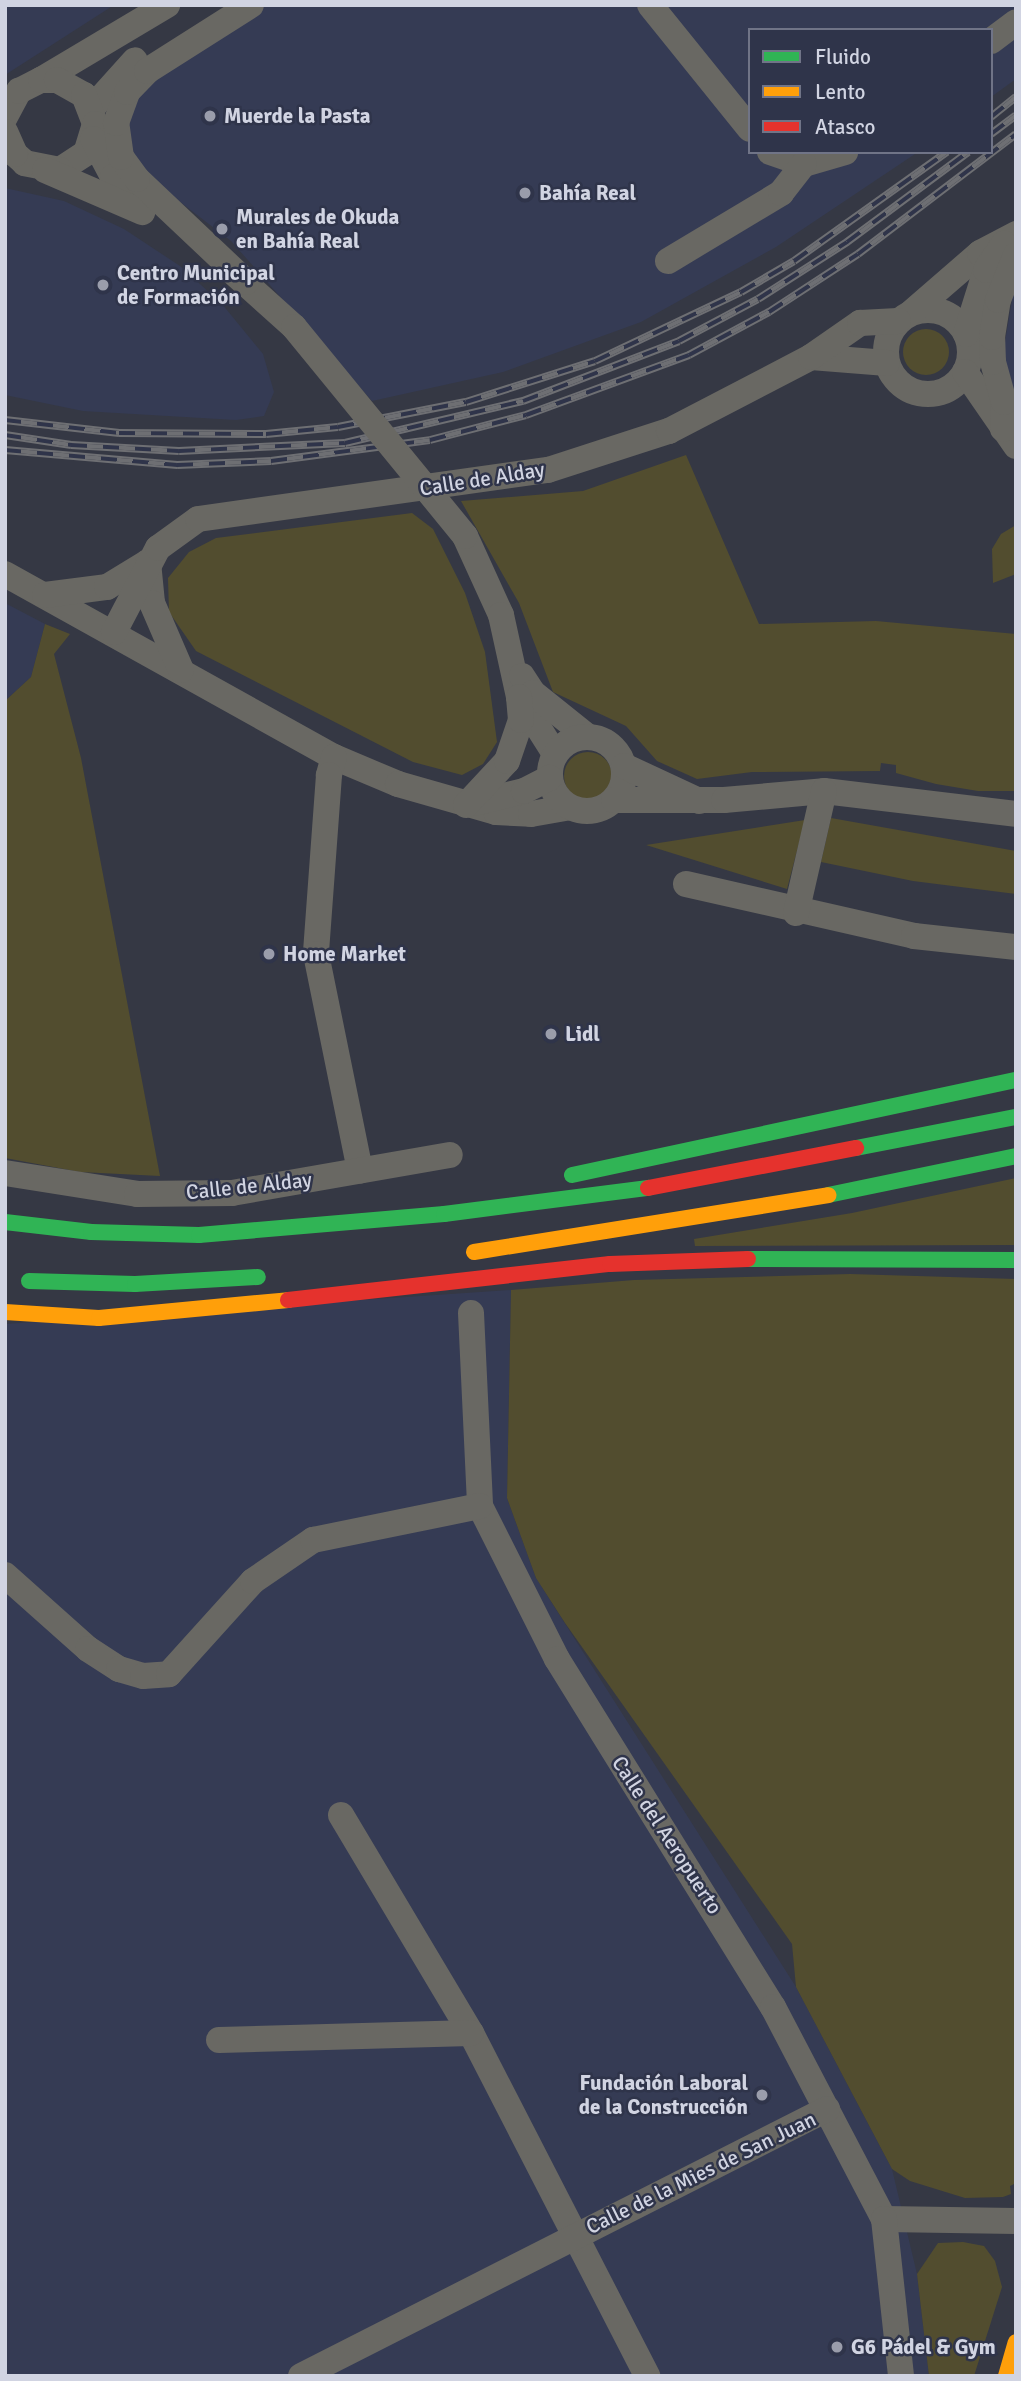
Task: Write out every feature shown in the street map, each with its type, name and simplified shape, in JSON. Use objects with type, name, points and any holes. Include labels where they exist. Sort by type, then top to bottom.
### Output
[{"type":"highway","points":[[548,1180],[1016,1080]]},
{"type":"highway","points":[[5,1222],[91,1232],[200,1235],[461,1212],[662,1186],[1016,1117]]},
{"type":"highway","points":[[460,1254],[791,1203],[1016,1156]]},
{"type":"highway","points":[[461,1212],[521,1186]]},
{"type":"highway","points":[[5,1312],[99,1318],[610,1264],[788,1258],[1016,1260]]},
{"type":"highway","points":[[238,1303],[98,1298],[23,1280],[135,1284],[279,1275]]},
{"type":"highway","points":[[1006,2376],[1016,2342]]},
{"type":"street","points":[[5,117],[22,90],[167,5]]},
{"type":"street","points":[[92,108],[144,52],[219,5]]},
{"type":"street","points":[[251,5],[147,71],[127,92],[116,123],[121,157],[137,179],[294,327],[465,536],[492,589],[511,660],[521,720],[508,761],[466,805]]},
{"type":"street","points":[[650,5],[748,127]]},
{"type":"street","points":[[993,39],[1016,22]]},
{"type":"street","points":[[22,90],[72,85],[92,108],[93,139],[113,177],[150,215],[246,282]]},
{"type":"street","points":[[5,132],[15,154],[25,164],[150,215]]},
{"type":"street","points":[[25,164],[75,163],[93,139]]},
{"type":"street","points":[[776,154],[804,164]]},
{"type":"street","points":[[668,261],[781,193],[804,164],[838,154]]},
{"type":"street","points":[[905,317],[924,309],[949,315],[966,334],[970,347],[965,372],[944,391],[915,393],[897,381],[887,363],[887,340],[905,317],[980,253],[1012,244]]},
{"type":"street","points":[[966,334],[986,270],[1012,244]]},
{"type":"street","points":[[1009,438],[1004,402],[993,362],[992,337],[1012,244]]},
{"type":"street","name":"Calle de Alday","points":[[45,595],[107,587],[148,562],[176,532],[198,519],[548,470],[669,431],[811,356],[860,323],[905,317]]},
{"type":"street","points":[[811,356],[887,363]]},
{"type":"street","points":[[965,372],[1009,438]]},
{"type":"street","points":[[944,391],[1009,438]]},
{"type":"street","points":[[148,562],[152,603],[181,670]]},
{"type":"street","name":"Calle de Alday","points":[[114,632],[148,562]]},
{"type":"street","points":[[5,574],[114,632],[334,757],[398,784],[466,805],[531,814],[569,807],[593,811],[614,800],[701,801],[824,791],[974,812],[1016,814]]},
{"type":"street","points":[[511,660],[533,693],[588,737],[611,745],[624,766],[624,779],[614,800]]},
{"type":"street","points":[[519,697],[552,766],[559,800],[569,807]]},
{"type":"street","points":[[466,805],[524,791],[552,766],[569,741],[588,737]]},
{"type":"street","points":[[334,757],[329,775],[316,954],[360,1171]]},
{"type":"street","points":[[624,766],[701,801]]},
{"type":"street","points":[[796,913],[824,791]]},
{"type":"street","points":[[974,812],[1016,827]]},
{"type":"street","points":[[686,884],[796,913],[914,936],[1016,947]]},
{"type":"street","name":"Calle de Alday","points":[[5,1173],[136,1194],[232,1193],[450,1155]]},
{"type":"street","name":"Calle del Aeropuerto","points":[[471,1313],[480,1506],[557,1659],[705,1892],[827,2109],[884,2219]]},
{"type":"street","points":[[5,1575],[88,1649],[119,1669],[143,1676],[169,1674],[253,1581],[313,1540],[480,1506]]},
{"type":"street","name":"Calle de la Mies de San Juan","points":[[341,1815],[471,2033],[647,2376]]},
{"type":"street","points":[[219,2040],[471,2033]]},
{"type":"street","name":"Calle de la Mies de San Juan","points":[[301,2376],[827,2109]]},
{"type":"street","points":[[901,2376],[884,2219],[1016,2221]]},
{"type":"shaded area","points":[[5,5],[114,5],[5,75]]},
{"type":"shaded area","points":[[264,5],[1016,5],[1016,79],[993,96],[993,28],[748,28],[748,154],[915,154],[776,247],[641,322],[503,372],[372,401],[231,241],[132,165],[124,128],[134,91]]},
{"type":"shaded area","name":"Centro Municipal de Formación","points":[[5,188],[64,201],[124,229],[180,266],[222,304],[263,354],[274,392],[264,416],[236,420],[83,411],[5,395]]},
{"type":"shaded area","points":[[1016,276],[1016,407],[1002,360]]},
{"type":"shaded area","points":[[926,329],[935,330],[942,336],[948,343],[948,361],[942,368],[935,374],[926,375],[917,374],[910,368],[904,361],[903,352],[904,343],[910,336],[917,330]]},
{"type":"shaded area","points":[[686,455],[759,624],[876,621],[1016,634],[1016,791],[978,791],[936,784],[896,773],[896,765],[881,763],[880,771],[752,772],[697,779],[657,761],[626,726],[553,692],[519,603],[461,501],[583,491]]},
{"type":"shaded area","points":[[412,513],[433,529],[465,593],[485,652],[497,742],[483,764],[462,775],[413,762],[196,651],[169,612],[168,578],[189,552],[216,538]]},
{"type":"shaded area","points":[[1016,525],[1016,574],[993,583],[992,549],[1001,534]]},
{"type":"shaded area","points":[[5,603],[45,624],[31,677],[5,701]]},
{"type":"shaded area","points":[[45,624],[70,634],[54,654],[81,758],[160,1176],[80,1172],[5,1158],[5,701],[31,677]]},
{"type":"shaded area","points":[[588,752],[605,759],[612,776],[605,793],[588,800],[571,793],[564,776],[571,759]]},
{"type":"shaded area","points":[[831,818],[1016,851],[1016,894],[913,881],[821,862]]},
{"type":"shaded area","points":[[805,820],[787,889],[646,845]]},
{"type":"shaded area","points":[[1016,1178],[1016,1245],[695,1246],[694,1239],[852,1213]]},
{"type":"shaded area","points":[[850,1274],[1016,1279],[1016,2183],[1010,2186],[1011,2194],[1003,2197],[965,2198],[910,2181],[892,2169],[796,1987],[792,1944],[536,1578],[507,1498],[511,1290],[634,1280]]},
{"type":"shaded area","points":[[511,1290],[507,1498],[536,1578],[796,1987],[892,2169],[917,2274],[929,2376],[5,2376],[5,1324]]},
{"type":"shaded area","points":[[963,2242],[984,2246],[995,2261],[1002,2287],[974,2376],[929,2376],[917,2274],[938,2243]]},
{"type":"railway","points":[[993,115],[1016,97]]},
{"type":"railway","points":[[993,132],[1016,115]]},
{"type":"railway","points":[[993,151],[1016,134]]},
{"type":"railway","points":[[5,420],[119,433],[266,434],[338,427],[466,402],[595,361],[741,292],[794,261],[944,154]]},
{"type":"railway","points":[[5,435],[71,445],[179,451],[345,443],[523,401],[679,341],[758,299],[847,242],[965,154]]},
{"type":"railway","points":[[5,450],[177,465],[271,461],[430,440],[526,415],[689,355],[769,312],[858,254],[990,154]]},
{"type":"traffic: fast","points":[[572,1175],[1016,1080]]},
{"type":"traffic: fast","points":[[856,1148],[1016,1117]]},
{"type":"traffic: fast","points":[[828,1195],[1016,1156]]},
{"type":"traffic: fast","points":[[5,1222],[91,1232],[199,1235],[444,1214],[648,1188]]},
{"type":"traffic: fast","points":[[748,1259],[1016,1260]]},
{"type":"traffic: fast","points":[[29,1281],[135,1284],[258,1277]]},
{"type":"traffic: slow","points":[[474,1252],[828,1195]]},
{"type":"traffic: slow","points":[[5,1312],[99,1318],[288,1300]]},
{"type":"traffic: slow","points":[[1006,2376],[1016,2342]]},
{"type":"traffic: jam","points":[[648,1188],[856,1148]]},
{"type":"traffic: jam","points":[[288,1300],[610,1264],[748,1259]]},
{"type":"place","name":"Muerde la Pasta","points":[[210,116]]},
{"type":"place","name":"Bahía Real","points":[[525,193]]},
{"type":"place","name":"Murales de Okuda en Bahía Real","points":[[222,229]]},
{"type":"place","name":"Centro Municipal de Formación","points":[[103,285]]},
{"type":"place","name":"Home Market","points":[[269,954]]},
{"type":"place","name":"Lidl","points":[[551,1034]]},
{"type":"place","name":"Fundación Laboral de la Construcción","points":[[762,2095]]},
{"type":"place","name":"G6 Pádel & Gym","points":[[837,2347]]}]
